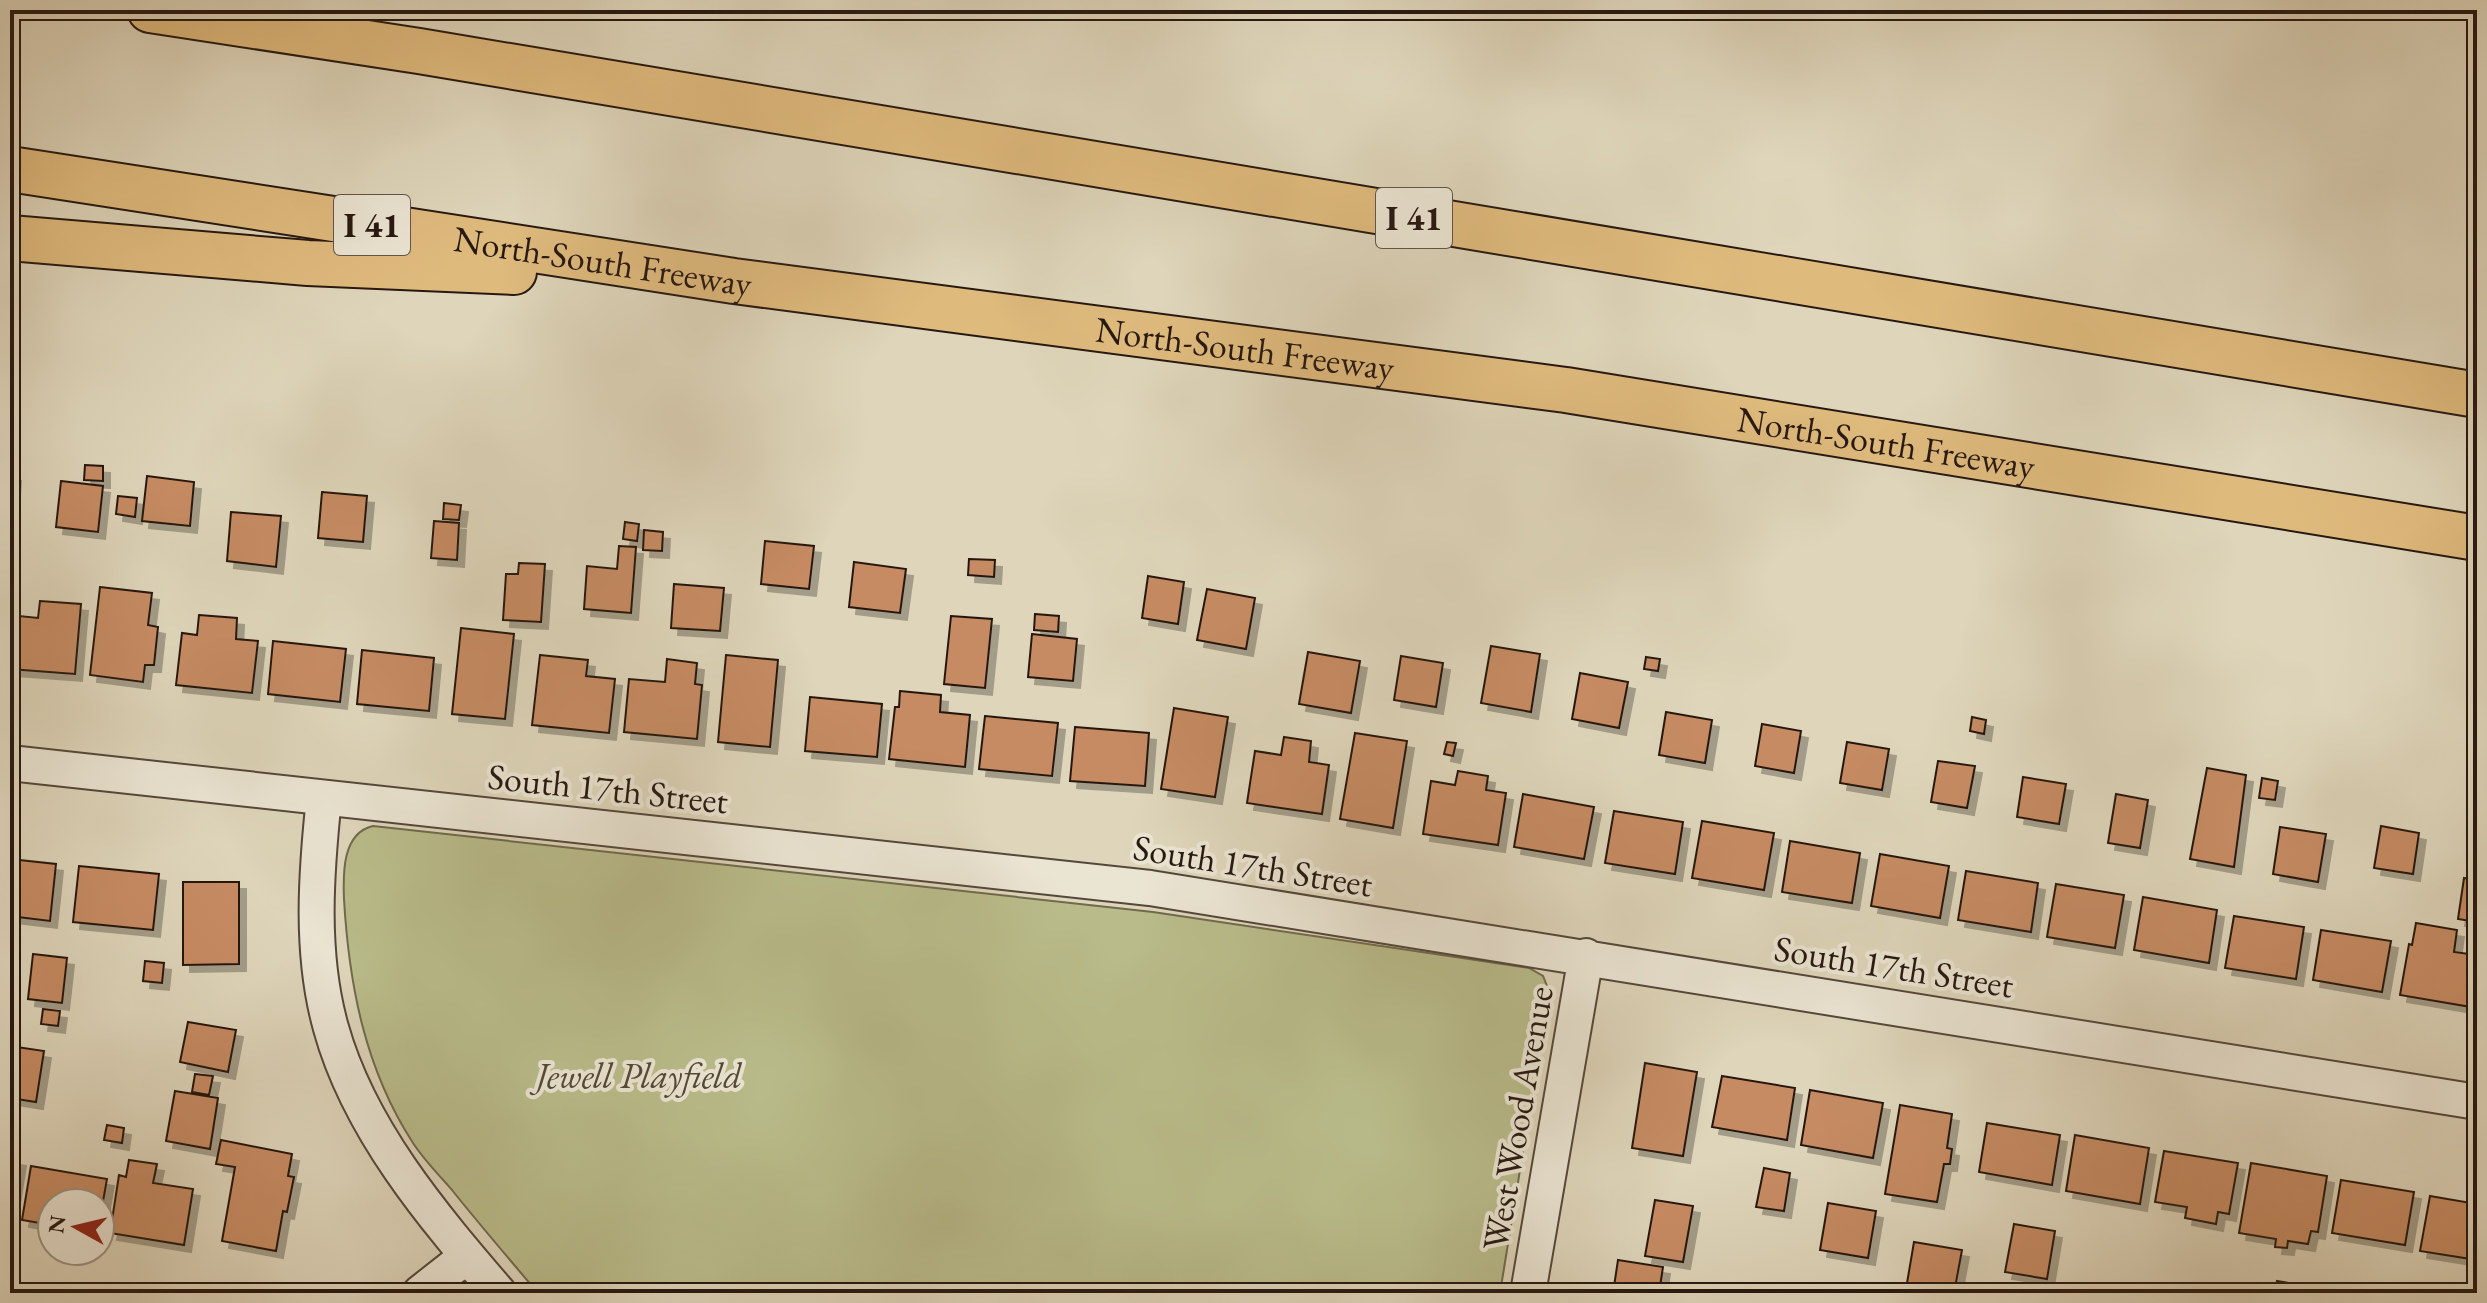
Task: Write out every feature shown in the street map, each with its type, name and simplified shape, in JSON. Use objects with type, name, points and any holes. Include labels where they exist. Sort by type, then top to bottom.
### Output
[{"type":"highway","name":"I 41","points":[[150,10],[419,51],[2477,395]]},
{"type":"highway","points":[[257,10],[419,51]]},
{"type":"highway","name":"North-South Freeway","points":[[10,169],[734,281],[1566,390],[2477,538]]},
{"type":"highway","points":[[10,238],[308,263],[734,281]]},
{"type":"highway","points":[[2409,384],[2477,383]]},
{"type":"street","name":"South 17th Street","points":[[10,763],[1150,888],[2477,1102]]},
{"type":"street","points":[[324,798],[316,908],[320,966],[330,1027],[355,1095],[379,1139],[467,1256],[499,1293]]},
{"type":"street","name":"West Wood Avenue","points":[[1528,1293],[1586,956]]},
{"type":"street","points":[[420,1293],[467,1256]]},
{"type":"green space","name":"Jewell Playfield","points":[[373,826],[1153,912],[1529,968],[1543,976],[1549,991],[1500,1293],[538,1293],[417,1149],[396,1115],[371,1056],[350,963],[344,878],[346,856],[355,837]]},
{"type":"building","points":[[85,465],[103,466],[103,481],[84,480]]},
{"type":"building","points":[[10,474],[14,474],[11,516],[10,516]]},
{"type":"building","points":[[147,476],[194,482],[190,526],[142,521]]},
{"type":"building","points":[[61,481],[103,486],[98,532],[56,527]]},
{"type":"building","points":[[322,492],[367,496],[363,542],[318,538]]},
{"type":"building","points":[[118,496],[137,498],[135,517],[116,514]]},
{"type":"building","points":[[444,503],[461,505],[459,520],[443,519]]},
{"type":"building","points":[[231,512],[281,516],[276,567],[227,561]]},
{"type":"building","points":[[434,521],[459,523],[457,560],[431,558]]},
{"type":"building","points":[[625,522],[639,524],[637,541],[623,539]]},
{"type":"building","points":[[644,530],[663,532],[662,551],[643,550]]},
{"type":"building","points":[[765,541],[814,546],[809,589],[761,584]]},
{"type":"building","points":[[619,546],[636,547],[631,613],[584,609],[587,566],[617,569]]},
{"type":"building","points":[[969,559],[995,560],[994,577],[968,575]]},
{"type":"building","points":[[854,562],[906,569],[900,613],[849,607]]},
{"type":"building","points":[[519,563],[545,564],[541,622],[503,620],[506,574],[518,574]]},
{"type":"building","points":[[1148,576],[1184,582],[1178,624],[1142,618]]},
{"type":"building","points":[[674,584],[724,588],[720,631],[671,628]]},
{"type":"building","points":[[100,587],[152,593],[148,625],[158,627],[154,665],[145,665],[143,682],[90,675]]},
{"type":"building","points":[[1207,589],[1255,598],[1246,649],[1197,640]]},
{"type":"building","points":[[40,601],[81,604],[75,674],[10,669],[10,615],[38,618]]},
{"type":"building","points":[[1035,614],[1059,616],[1058,632],[1034,630]]},
{"type":"building","points":[[199,615],[237,618],[236,639],[258,641],[252,693],[176,685],[182,633],[197,635]]},
{"type":"building","points":[[951,616],[992,619],[985,688],[944,684]]},
{"type":"building","points":[[461,628],[514,634],[505,719],[452,714]]},
{"type":"building","points":[[1032,634],[1077,639],[1073,681],[1028,677]]},
{"type":"building","points":[[273,641],[346,649],[340,702],[268,694]]},
{"type":"building","points":[[1491,646],[1540,654],[1531,712],[1481,703]]},
{"type":"building","points":[[362,650],[434,658],[429,711],[357,704]]},
{"type":"building","points":[[1308,652],[1360,661],[1351,713],[1299,704]]},
{"type":"building","points":[[540,655],[588,660],[586,676],[615,679],[609,733],[532,725]]},
{"type":"building","points":[[726,655],[778,660],[770,747],[718,742]]},
{"type":"building","points":[[1401,656],[1443,663],[1436,707],[1394,700]]},
{"type":"building","points":[[1646,657],[1660,659],[1658,671],[1644,669]]},
{"type":"building","points":[[667,659],[697,663],[695,684],[702,685],[697,739],[624,732],[629,679],[665,682]]},
{"type":"building","points":[[1580,673],[1628,682],[1619,728],[1572,719]]},
{"type":"building","points":[[900,691],[941,695],[940,712],[970,715],[965,767],[889,759]]},
{"type":"building","points":[[810,697],[882,704],[877,757],[805,751]]},
{"type":"building","points":[[1174,708],[1228,717],[1215,797],[1161,789]]},
{"type":"building","points":[[1666,712],[1712,720],[1705,763],[1659,755]]},
{"type":"building","points":[[985,716],[1058,723],[1052,776],[979,769]]},
{"type":"building","points":[[1972,717],[1986,720],[1984,734],[1970,731]]},
{"type":"building","points":[[1762,724],[1801,731],[1794,773],[1755,766]]},
{"type":"building","points":[[1075,727],[1149,733],[1145,786],[1070,781]]},
{"type":"building","points":[[1355,733],[1407,741],[1393,828],[1340,819]]},
{"type":"building","points":[[1284,737],[1311,741],[1309,762],[1329,765],[1322,814],[1247,803],[1255,751],[1281,755]]},
{"type":"building","points":[[1447,742],[1456,743],[1453,756],[1444,754]]},
{"type":"building","points":[[1847,742],[1889,749],[1882,790],[1840,783]]},
{"type":"building","points":[[1938,761],[1975,766],[1967,808],[1931,802]]},
{"type":"building","points":[[2207,768],[2246,775],[2234,867],[2190,859]]},
{"type":"building","points":[[1458,771],[1488,776],[1486,790],[1506,793],[1498,845],[1423,834],[1431,781],[1455,785]]},
{"type":"building","points":[[2023,777],[2066,784],[2059,824],[2017,817]]},
{"type":"building","points":[[2262,778],[2278,781],[2275,800],[2259,798]]},
{"type":"building","points":[[1523,794],[1594,807],[1584,859],[1514,847]]},
{"type":"building","points":[[2116,794],[2148,800],[2140,848],[2108,843]]},
{"type":"building","points":[[1614,811],[1683,822],[1675,874],[1605,863]]},
{"type":"building","points":[[1702,821],[1774,833],[1764,890],[1692,878]]},
{"type":"building","points":[[2381,826],[2419,833],[2413,874],[2374,868]]},
{"type":"building","points":[[2280,827],[2326,834],[2318,882],[2273,874]]},
{"type":"building","points":[[1790,841],[1860,853],[1852,903],[1782,892]]},
{"type":"building","points":[[1880,854],[1949,866],[1940,918],[1871,906]]},
{"type":"building","points":[[10,859],[56,864],[50,921],[10,916]]},
{"type":"building","points":[[79,866],[159,874],[153,930],[73,922]]},
{"type":"building","points":[[1966,871],[2038,883],[2031,932],[1958,920]]},
{"type":"building","points":[[2464,878],[2477,880],[2477,922],[2458,919]]},
{"type":"building","points":[[183,882],[239,882],[239,964],[183,965]]},
{"type":"building","points":[[2056,884],[2124,895],[2115,948],[2047,937]]},
{"type":"building","points":[[2143,897],[2217,910],[2209,963],[2134,950]]},
{"type":"building","points":[[2234,916],[2304,927],[2296,979],[2225,968]]},
{"type":"building","points":[[2416,923],[2457,930],[2454,952],[2477,955],[2471,1007],[2400,995]]},
{"type":"building","points":[[2321,930],[2391,941],[2382,992],[2313,980]]},
{"type":"building","points":[[33,954],[67,958],[62,1003],[28,999]]},
{"type":"building","points":[[145,961],[164,963],[162,983],[143,981]]},
{"type":"building","points":[[43,1009],[60,1011],[58,1026],[41,1024]]},
{"type":"building","points":[[188,1022],[236,1030],[228,1072],[180,1062]]},
{"type":"building","points":[[10,1046],[44,1051],[36,1102],[10,1098]]},
{"type":"building","points":[[1645,1063],[1697,1072],[1683,1156],[1632,1148]]},
{"type":"building","points":[[195,1074],[213,1076],[209,1095],[192,1092]]},
{"type":"building","points":[[1722,1076],[1795,1088],[1787,1140],[1712,1127]]},
{"type":"building","points":[[1810,1090],[1883,1103],[1873,1158],[1801,1145]]},
{"type":"building","points":[[175,1091],[218,1098],[210,1149],[166,1141]]},
{"type":"building","points":[[1900,1105],[1952,1114],[1947,1148],[1952,1149],[1950,1164],[1944,1164],[1937,1202],[1885,1194]]},
{"type":"building","points":[[1987,1123],[2060,1135],[2052,1185],[1979,1172]]},
{"type":"building","points":[[107,1125],[124,1128],[122,1143],[104,1140]]},
{"type":"building","points":[[2075,1135],[2149,1148],[2140,1204],[2066,1191]]},
{"type":"building","points":[[221,1140],[292,1154],[288,1176],[294,1177],[287,1212],[283,1211],[276,1251],[222,1241],[235,1167],[216,1164]]},
{"type":"building","points":[[2164,1151],[2238,1163],[2229,1214],[2218,1212],[2216,1224],[2185,1218],[2187,1207],[2155,1202]]},
{"type":"building","points":[[10,1158],[19,1159],[10,1215]]},
{"type":"building","points":[[129,1160],[157,1164],[153,1183],[193,1189],[184,1245],[116,1234],[119,1175],[126,1177]]},
{"type":"building","points":[[2251,1163],[2327,1176],[2318,1232],[2311,1231],[2308,1244],[2288,1241],[2287,1248],[2275,1247],[2276,1239],[2239,1233]]},
{"type":"building","points":[[31,1166],[107,1179],[106,1187],[36,1187],[36,1222],[22,1220]]},
{"type":"building","points":[[1764,1168],[1790,1173],[1784,1211],[1756,1207]]},
{"type":"building","points":[[2341,1180],[2414,1192],[2405,1245],[2332,1233]]},
{"type":"building","points":[[2430,1196],[2477,1204],[2477,1260],[2420,1251]]},
{"type":"building","points":[[1655,1200],[1693,1206],[1683,1262],[1645,1256]]},
{"type":"building","points":[[1828,1203],[1876,1211],[1868,1258],[1820,1250]]},
{"type":"building","points":[[2014,1224],[2055,1231],[2047,1279],[2005,1272]]},
{"type":"building","points":[[1914,1242],[1962,1250],[1954,1293],[1906,1289]]},
{"type":"building","points":[[1618,1260],[1663,1267],[1659,1293],[1613,1293]]},
{"type":"building","points":[[2277,1281],[2319,1288],[2319,1293],[2275,1293]]}]
